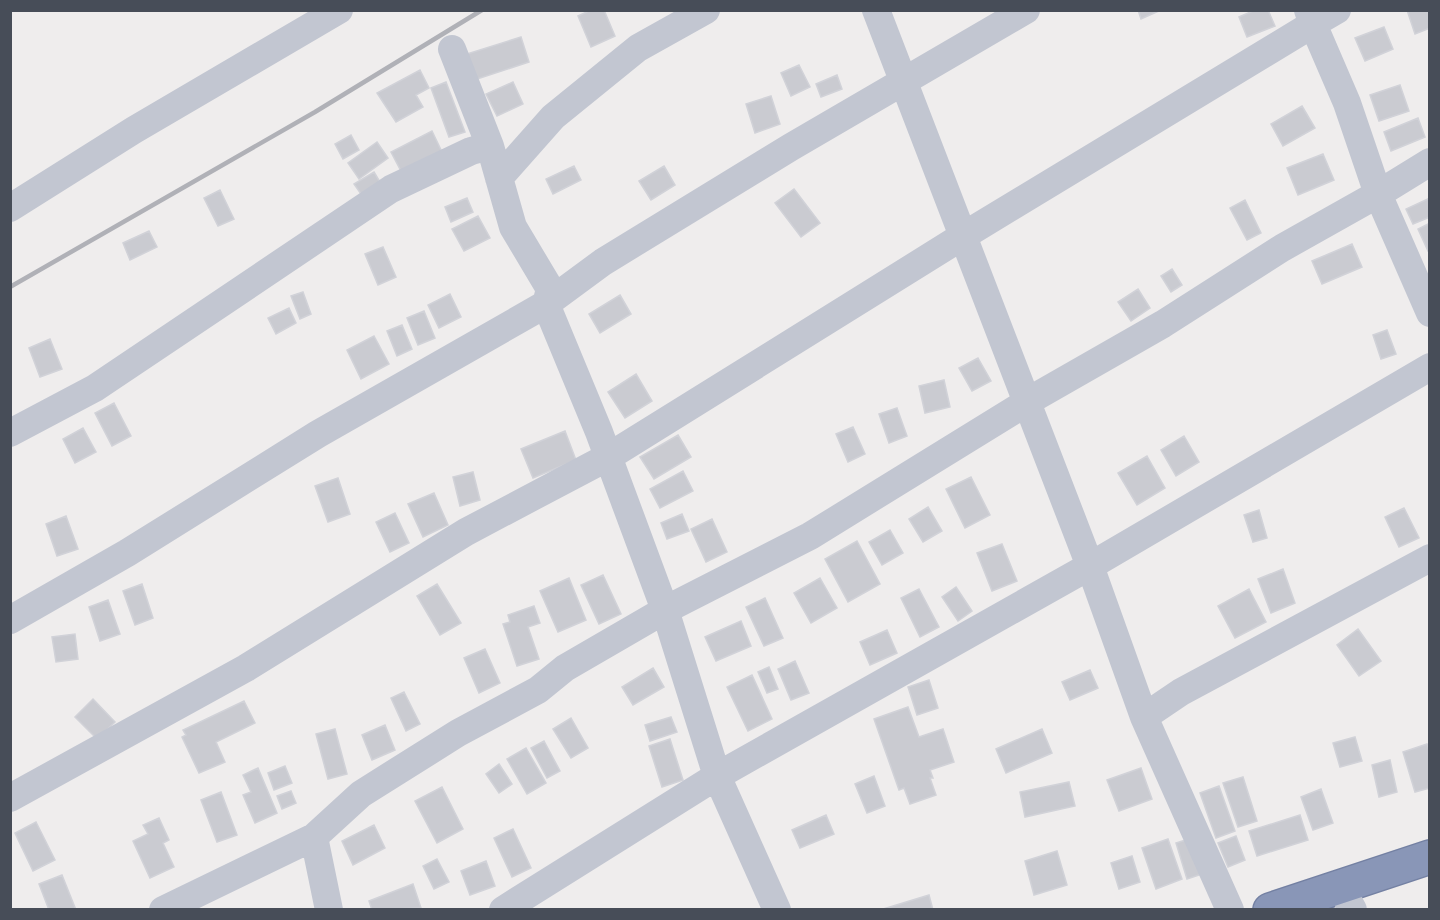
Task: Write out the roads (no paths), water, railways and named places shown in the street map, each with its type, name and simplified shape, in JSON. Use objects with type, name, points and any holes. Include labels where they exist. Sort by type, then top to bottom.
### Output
[{"type":"highway","points":[[1270,909],[1346,898],[1430,856]]},
{"type":"street","points":[[10,208],[134,130],[339,10]]},
{"type":"street","points":[[499,178],[553,117],[638,48],[706,10]]},
{"type":"street","points":[[876,10],[1090,566],[1144,717],[1230,909]]},
{"type":"street","points":[[10,621],[127,553],[318,434],[546,304],[603,262],[1026,10]]},
{"type":"street","points":[[10,798],[246,668],[466,532],[608,457],[1310,17],[1337,10]]},
{"type":"street","points":[[1310,17],[1347,103],[1378,194],[1430,313]]},
{"type":"street","points":[[452,49],[490,146],[513,227],[550,289],[546,304],[608,457],[665,610],[717,776],[777,909]]},
{"type":"street","points":[[10,433],[95,388],[391,189],[471,151],[490,146]]},
{"type":"street","points":[[164,909],[314,837],[361,794],[458,733],[538,690],[565,668],[665,610],[810,536],[1027,402],[1163,324],[1282,248],[1430,162]]},
{"type":"street","points":[[502,909],[717,776],[1090,566],[1430,367]]},
{"type":"street","points":[[1144,717],[1181,692],[1430,558]]},
{"type":"street","points":[[314,837],[329,909]]},
{"type":"railway","points":[[10,287],[315,112],[482,10]]}]
